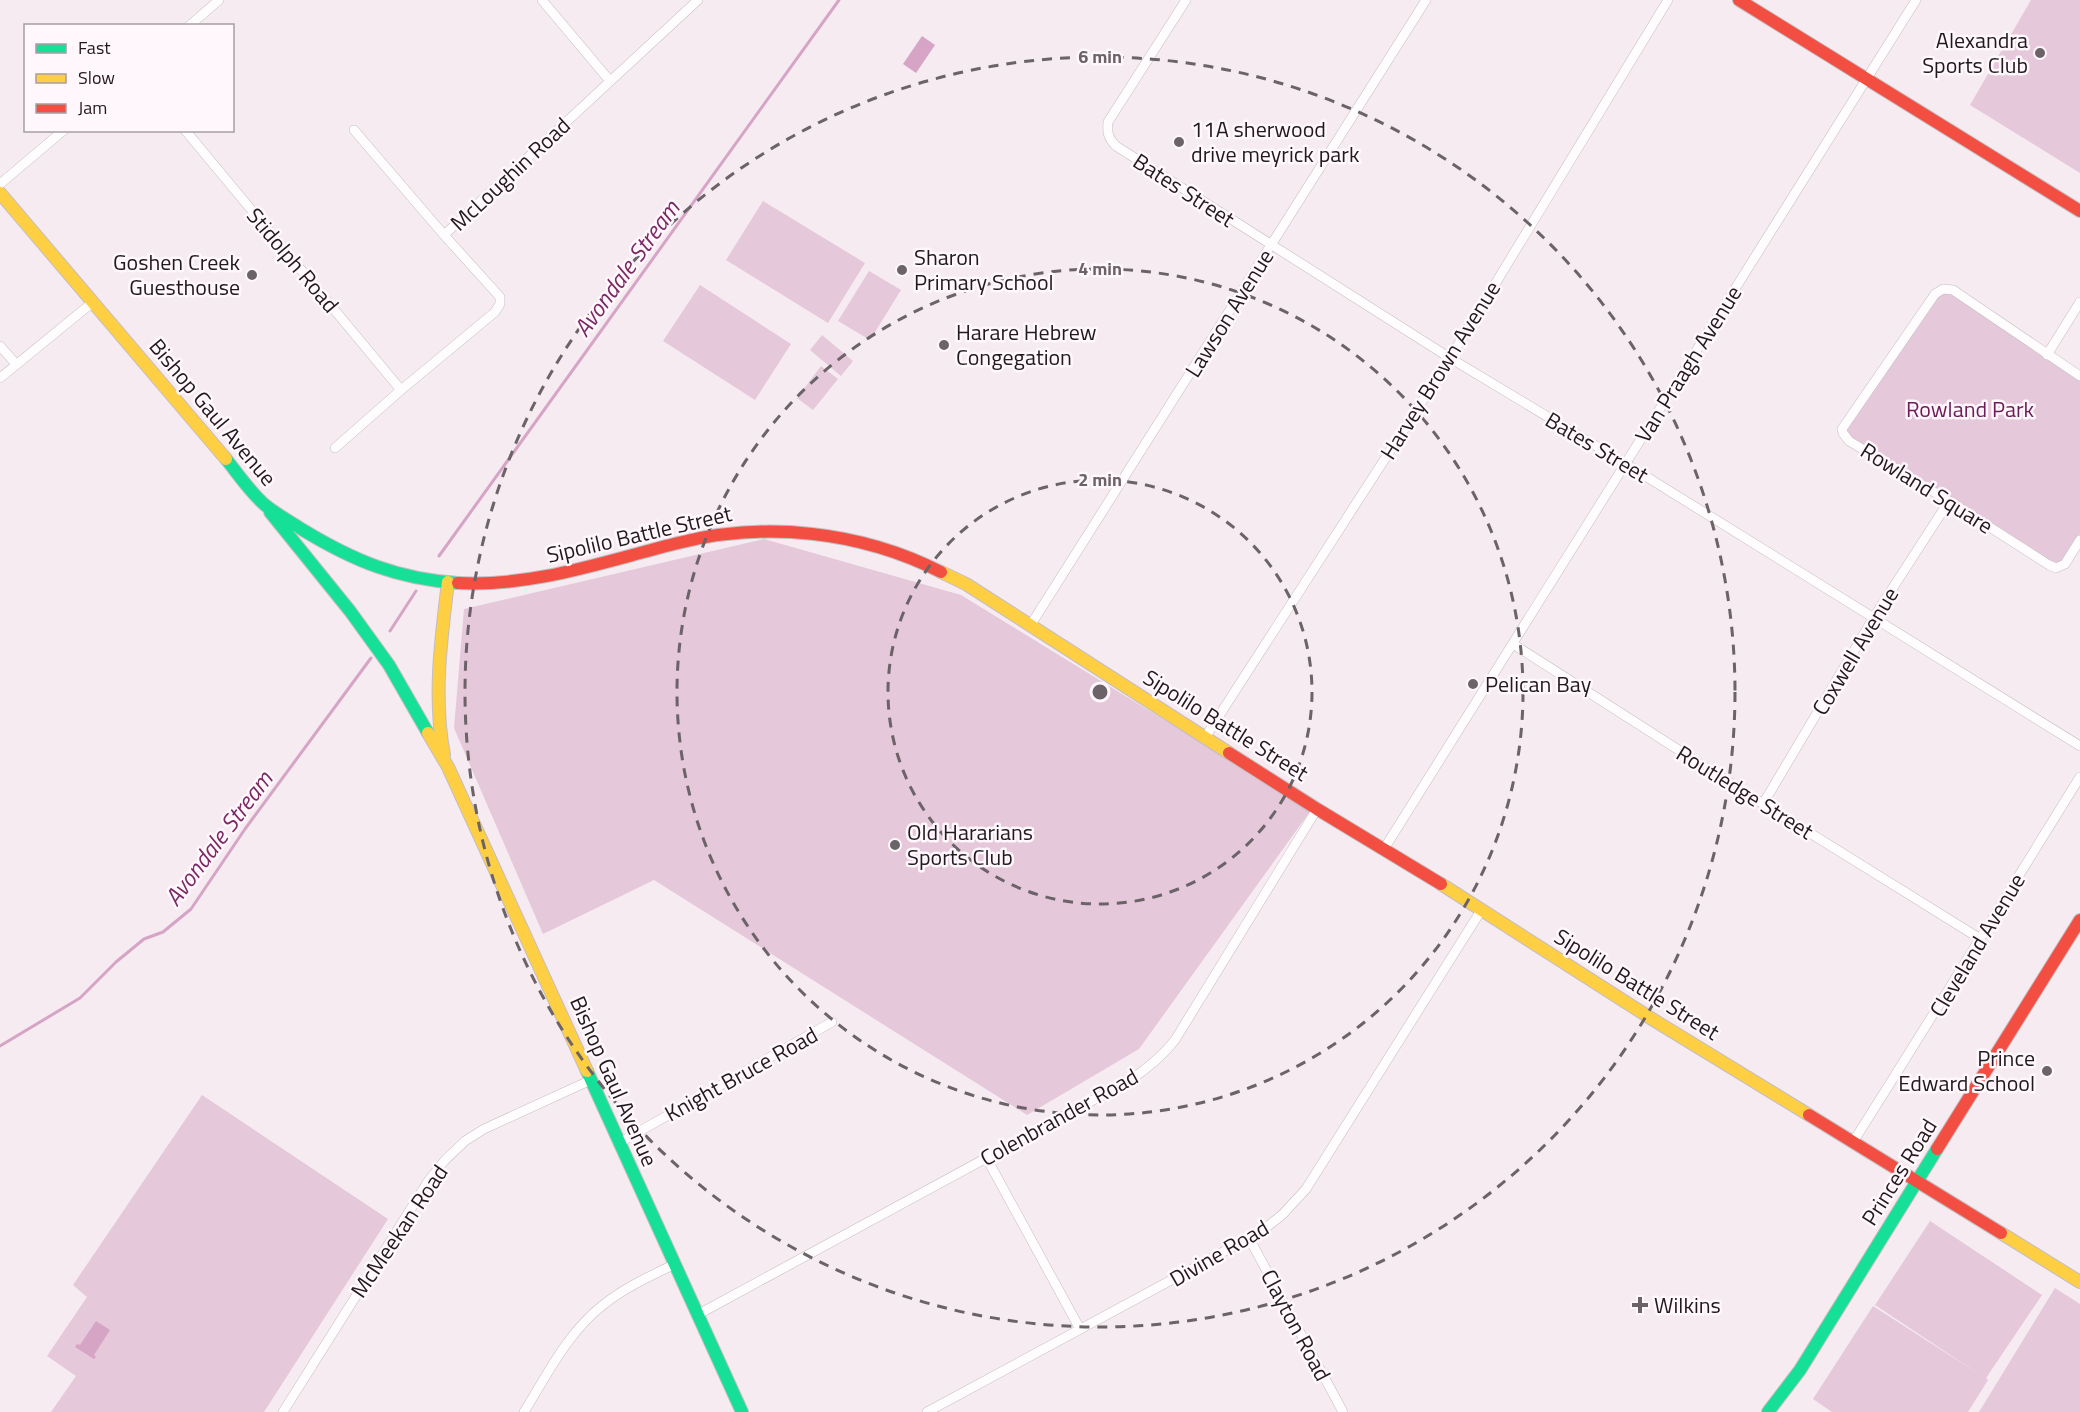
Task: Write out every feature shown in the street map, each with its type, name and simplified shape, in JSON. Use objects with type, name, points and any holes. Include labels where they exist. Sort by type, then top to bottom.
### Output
[{"type":"main road","points":[[1739,0],[2080,212]]},
{"type":"main road","name":"Bishop Gaul Avenue","points":[[0,193],[264,504],[316,538],[355,558],[381,569],[412,577],[447,582]]},
{"type":"main road","points":[[264,504],[350,611],[389,665],[448,768]]},
{"type":"main road","name":"Sipolilo Battle Street","points":[[447,582],[483,583],[539,578],[701,538],[736,532],[769,530],[830,536],[902,554],[929,565],[966,584],[1643,1013],[2080,1282]]},
{"type":"main road","points":[[447,582],[436,702],[440,735],[448,768]]},
{"type":"main road","name":"Bishop Gaul Avenue","points":[[448,768],[742,1412]]},
{"type":"main road","name":"Princes Road","points":[[1768,1412],[1800,1370],[2080,920]]},
{"type":"street","points":[[191,24],[219,0]]},
{"type":"street","points":[[542,0],[610,81]]},
{"type":"street","name":"McLoughin Road","points":[[335,448],[400,390],[495,312],[500,304],[500,297],[444,235],[698,0]]},
{"type":"street","name":"Bates Street","points":[[1186,0],[1108,122],[1107,131],[1110,140],[1116,146],[1450,358],[1626,464],[2080,746]]},
{"type":"street","name":"Lawson Avenue","points":[[1030,626],[1426,0]]},
{"type":"street","name":"Harvey Brown Avenue","points":[[1206,736],[1450,358],[1668,0]]},
{"type":"street","name":"Van Praagh Avenue","points":[[1384,849],[1916,0]]},
{"type":"street","points":[[354,130],[444,235]]},
{"type":"street","points":[[0,184],[62,132]]},
{"type":"street","name":"Stidolph Road","points":[[187,132],[400,390]]},
{"type":"street","name":"Rowland Square","points":[[2080,376],[1953,290],[1943,289],[1935,294],[1845,424],[1843,433],[1849,441],[2056,568],[2065,564],[2080,540]]},
{"type":"street","points":[[0,378],[93,302]]},
{"type":"street","points":[[2047,355],[2080,302]]},
{"type":"street","points":[[0,346],[16,364]]},
{"type":"street","name":"Coxwell Avenue","points":[[1763,804],[1874,617],[1949,501]]},
{"type":"street","name":"Routledge Street","points":[[1513,644],[1763,804],[1979,938]]},
{"type":"street","name":"Cleveland Avenue","points":[[1853,1142],[1936,1013],[1979,938],[2080,777]]},
{"type":"street","name":"Colenbrander Road","points":[[697,1315],[1150,1067],[1164,1054],[1218,971],[1317,808]]},
{"type":"street","name":"Divine Road","points":[[927,1412],[1249,1238],[1283,1214],[1306,1189],[1482,909]]},
{"type":"street","name":"Knight Bruce Road","points":[[619,1143],[832,1022]]},
{"type":"street","name":"McMeekan Road","points":[[282,1412],[429,1180],[445,1160],[484,1129],[591,1080]]},
{"type":"street","points":[[987,1157],[1080,1329]]},
{"type":"street","name":"Clayton Road","points":[[1249,1238],[1343,1412]]},
{"type":"street","points":[[524,1412],[583,1323],[603,1305],[627,1289],[675,1263]]},
{"type":"green space","name":"Alexandra Sports Club","points":[[2031,0],[2080,0],[2080,173],[1970,105]]},
{"type":"green space","points":[[763,201],[865,263],[828,323],[726,260]]},
{"type":"green space","points":[[869,271],[901,290],[870,340],[838,321]]},
{"type":"green space","name":"Rowland Park","points":[[1945,284],[2080,376],[2080,537],[2061,569],[1842,434]]},
{"type":"green space","points":[[700,285],[791,344],[755,400],[663,341]]},
{"type":"green space","points":[[822,335],[853,361],[841,376],[810,350]]},
{"type":"green space","points":[[821,366],[838,379],[813,410],[797,398]]},
{"type":"green space","name":"Old Hararians Sports Club","points":[[764,539],[961,595],[1311,810],[1139,1049],[1027,1115],[654,880],[543,934],[454,728],[464,609]]},
{"type":"green space","points":[[202,1095],[388,1219],[264,1412],[51,1412],[76,1376],[47,1356],[87,1297],[73,1285]]},
{"type":"green space","points":[[1930,1221],[2042,1295],[1986,1378],[1988,1380],[1968,1412],[1832,1412],[1813,1399],[1873,1306],[1982,1376],[1875,1305]]},
{"type":"green space","points":[[2055,1288],[2080,1304],[2080,1412],[1979,1412]]},
{"type":"shaded area","points":[[922,36],[935,45],[916,73],[903,64]]},
{"type":"shaded area","points":[[96,1321],[110,1330],[94,1355],[96,1357],[94,1359],[75,1347],[77,1344],[80,1345]]},
{"type":"waterway","name":"Avondale Stream","points":[[439,556],[839,0]]},
{"type":"waterway","name":"Avondale Stream","points":[[390,631],[416,591]]},
{"type":"waterway","name":"Avondale Stream","points":[[0,1046],[80,998],[116,962],[144,939],[163,932],[191,909],[245,829],[371,658]]},
{"type":"traffic: fast","points":[[226,459],[249,489],[265,505],[340,551],[396,573],[458,583]]},
{"type":"traffic: fast","points":[[270,512],[350,611],[389,665],[428,733]]},
{"type":"traffic: fast","points":[[587,1071],[742,1412]]},
{"type":"traffic: fast","points":[[1768,1412],[1800,1370],[1937,1149]]},
{"type":"traffic: slow","points":[[0,193],[226,459]]},
{"type":"traffic: slow","points":[[941,572],[966,584],[1229,753]]},
{"type":"traffic: slow","points":[[444,755],[439,690],[448,582]]},
{"type":"traffic: slow","points":[[428,733],[448,767],[587,1071]]},
{"type":"traffic: slow","points":[[1441,884],[1652,1019],[1809,1115]]},
{"type":"traffic: slow","points":[[2001,1233],[2080,1282]]},
{"type":"traffic: jam","points":[[1739,0],[2080,211]]},
{"type":"traffic: jam","points":[[458,583],[487,583],[542,577],[678,543],[744,532],[812,534],[845,539],[878,547],[941,572]]},
{"type":"traffic: jam","points":[[1229,753],[1441,884]]},
{"type":"traffic: jam","points":[[1937,1149],[2080,920]]},
{"type":"traffic: jam","points":[[1809,1115],[2001,1233]]},
{"type":"place","name":"Alexandra Sports Club","points":[[2040,53]]},
{"type":"place","name":"11A sherwood drive meyrick park","points":[[1179,142]]},
{"type":"place","name":"Sharon Primary School","points":[[902,270]]},
{"type":"place","name":"Goshen Creek Guesthouse","points":[[252,275]]},
{"type":"place","name":"Harare Hebrew Congegation","points":[[944,345]]},
{"type":"place","name":"Pelican Bay","points":[[1473,684]]},
{"type":"place","name":"Old Hararians Sports Club","points":[[895,845]]},
{"type":"place","name":"Prince Edward School","points":[[2047,1071]]},
{"type":"place","name":"Wilkins","points":[[1640,1305]]}]
